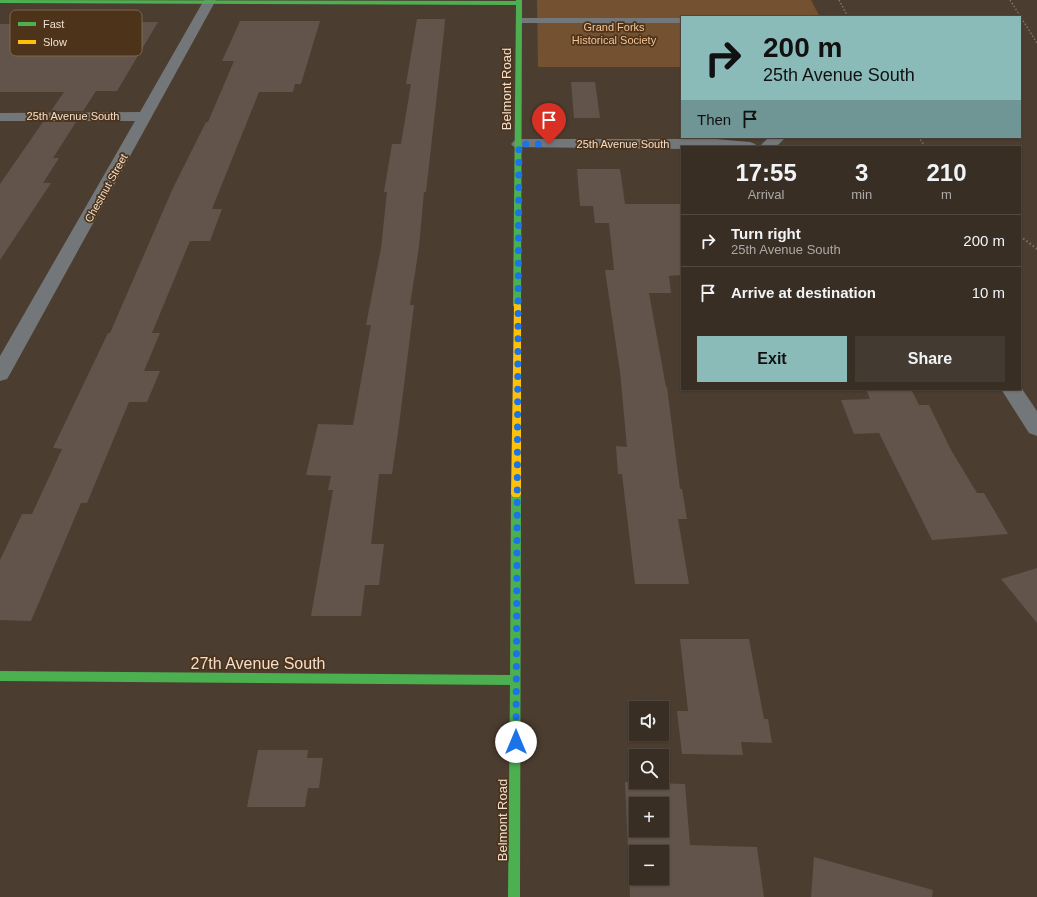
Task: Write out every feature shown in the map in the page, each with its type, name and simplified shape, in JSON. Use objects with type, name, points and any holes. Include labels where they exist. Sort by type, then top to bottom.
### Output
[{"type":"street","points":[[0,1],[519,1]]},
{"type":"street","name":"Chestnut Street","points":[[0,374],[210,1]]},
{"type":"street","name":"Belmont Road","points":[[514,897],[519,1]]},
{"type":"street","name":"25th Avenue South","points":[[0,117],[146,116]]},
{"type":"street","points":[[768,146],[777,138]]},
{"type":"street","name":"25th Avenue South","points":[[519,144],[716,144],[739,146]]},
{"type":"street","points":[[1012,390],[1037,428]]},
{"type":"street","name":"27th Avenue South","points":[[0,676],[516,680]]},
{"type":"lane","points":[[519,21],[680,21]]},
{"type":"path","points":[[839,0],[847,16]]},
{"type":"path","points":[[1010,0],[1020,16]]},
{"type":"path","points":[[1021,18],[1037,43]]},
{"type":"path","points":[[919,138],[925,146]]},
{"type":"path","points":[[1021,237],[1037,249]]},
{"type":"green space","name":"Grand Forks Historical Society","points":[[537,0],[811,0],[819,16],[681,16],[681,67],[538,67]]},
{"type":"building","points":[[417,19],[445,19],[426,192],[424,192],[419,247],[410,305],[414,305],[392,474],[379,474],[371,544],[384,544],[379,585],[365,585],[361,616],[311,616],[333,490],[328,490],[331,476],[306,475],[318,424],[353,425],[371,325],[366,325],[381,248],[387,192],[384,192],[392,144],[401,144],[411,84],[406,84]]},
{"type":"building","points":[[240,21],[320,21],[301,84],[295,84],[293,92],[259,92],[212,209],[222,209],[210,241],[190,241],[152,333],[160,333],[144,371],[160,371],[147,402],[129,402],[87,503],[81,503],[31,621],[0,620],[0,560],[22,514],[32,514],[62,449],[53,448],[108,333],[110,333],[173,188],[206,122],[208,122],[234,61],[222,61]]},
{"type":"building","points":[[142,22],[158,22],[142,49]]},
{"type":"building","points":[[0,24],[10,24],[10,56],[138,56],[117,91],[96,91],[83,111],[51,111],[64,92],[0,92]]},
{"type":"building","points":[[571,82],[595,82],[600,118],[574,118]]},
{"type":"building","points":[[43,122],[76,122],[53,158],[59,158],[43,183],[51,183],[0,260],[0,184]]},
{"type":"building","points":[[577,169],[620,169],[625,204],[681,204],[681,275],[669,276],[671,293],[649,293],[667,387],[680,489],[682,489],[687,519],[678,519],[689,584],[635,584],[622,474],[618,474],[616,446],[627,447],[620,372],[605,270],[614,270],[609,223],[595,223],[593,206],[580,206]]},
{"type":"building","points":[[866,390],[912,390],[919,405],[929,405],[951,450],[977,493],[984,493],[1008,534],[932,540],[879,433],[854,434],[841,400],[870,399]]},
{"type":"building","points":[[1037,568],[1037,623],[1001,579]]},
{"type":"building","points":[[680,639],[749,639],[764,719],[768,719],[772,743],[741,742],[743,755],[682,754],[677,711],[688,711]]},
{"type":"building","points":[[258,750],[308,750],[307,758],[323,758],[319,788],[308,788],[305,807],[247,807]]},
{"type":"building","points":[[625,782],[629,782],[629,789],[669,789],[669,783],[685,784],[690,845],[757,847],[764,897],[630,897],[629,885],[669,885],[669,845],[629,845],[629,874]]},
{"type":"building","points":[[814,857],[933,890],[932,897],[811,897]]},
{"type":"traffic: fast","points":[[517,306],[519,0]]},
{"type":"traffic: fast","points":[[0,1],[519,3]]},
{"type":"traffic: fast","points":[[514,897],[516,494]]},
{"type":"traffic: fast","points":[[0,676],[516,680]]},
{"type":"traffic: slow","points":[[516,494],[517,306]]},
{"type":"route","points":[[516,742],[519,144],[549,144]]}]
